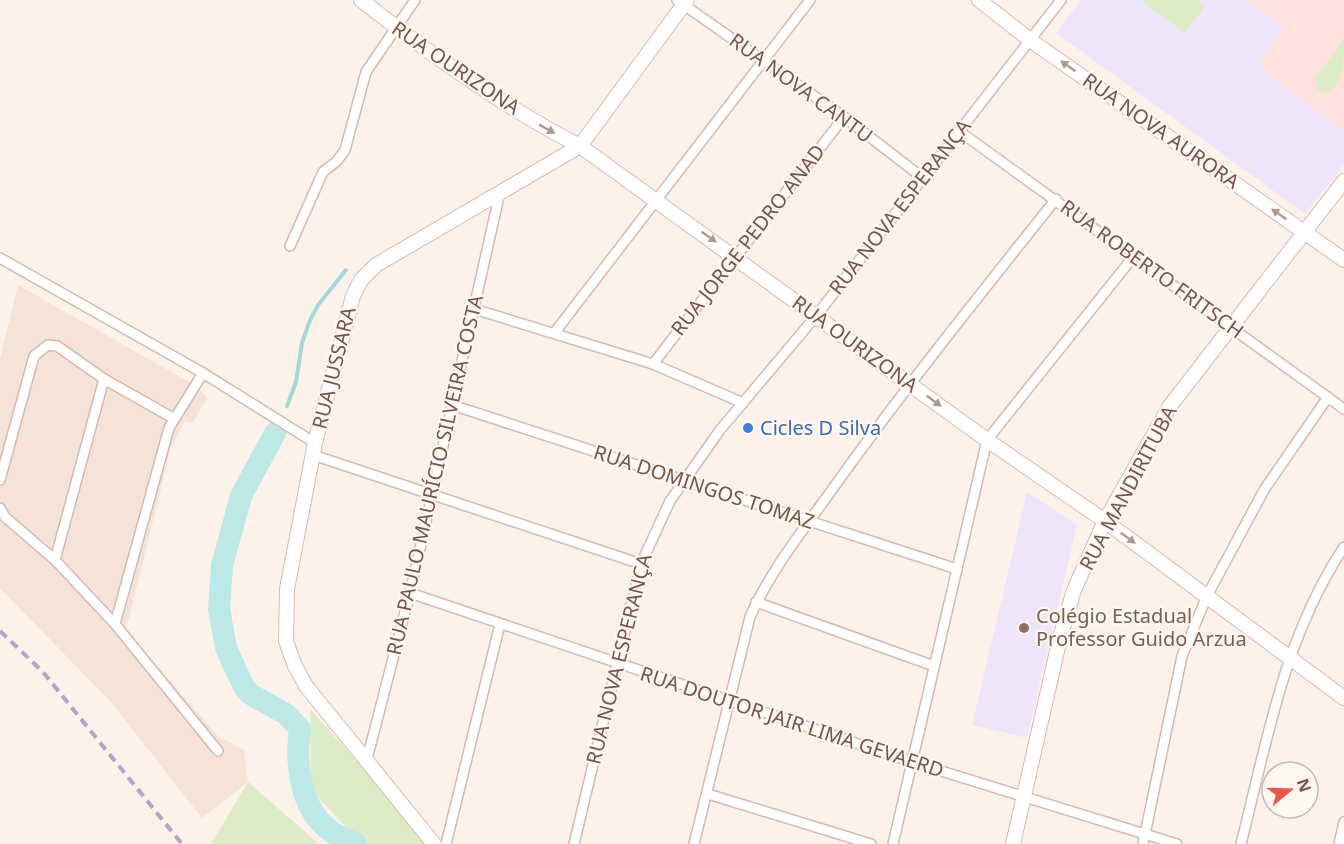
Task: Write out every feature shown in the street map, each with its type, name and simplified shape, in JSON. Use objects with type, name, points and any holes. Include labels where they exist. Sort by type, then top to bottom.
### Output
[{"type":"street","name":"RUA OURIZONA","points":[[361,0],[395,27],[543,127],[580,146],[735,256],[987,440],[1105,521],[1344,698]]},
{"type":"street","points":[[290,246],[323,172],[337,161],[345,150],[366,72],[415,0]]},
{"type":"street","points":[[555,332],[810,0]]},
{"type":"street","name":"RUA NOVA AURORA","points":[[979,0],[1030,40],[1344,260]]},
{"type":"street","name":"RUA NOVA ESPERANÇA","points":[[574,844],[615,664],[641,564],[670,501],[742,403],[816,316],[1061,0]]},
{"type":"street","name":"RUA NOVA CANTU","points":[[683,2],[844,117],[923,178]]},
{"type":"street","name":"RUA JUSSARA","points":[[434,844],[306,686],[295,666],[286,641],[287,589],[314,449],[353,296],[361,280],[376,265],[580,146],[683,2]]},
{"type":"street","name":"RUA JORGE PEDRO ANAD","points":[[653,364],[844,117]]},
{"type":"street","name":"RUA ROBERTO FRITSCH","points":[[959,131],[1344,409]]},
{"type":"street","name":"RUA MANDIRITUBA","points":[[1013,844],[1060,638],[1074,590],[1105,521],[1170,406],[1344,181]]},
{"type":"street","name":"RUA PAULO MAURÍCIO SILVEIRA COSTA","points":[[367,759],[410,593],[501,190]]},
{"type":"street","points":[[694,844],[750,617],[756,602],[782,559],[909,383],[1056,199]]},
{"type":"street","points":[[893,844],[987,440],[1134,256]]},
{"type":"street","points":[[0,258],[203,373],[314,449],[431,496],[641,564]]},
{"type":"street","points":[[474,309],[555,332],[653,364],[742,403]]},
{"type":"street","points":[[0,480],[34,356],[48,345],[57,346],[104,379],[173,418]]},
{"type":"street","points":[[115,624],[173,418],[203,373]]},
{"type":"street","points":[[55,560],[104,379]]},
{"type":"street","points":[[1144,839],[1182,656],[1207,596],[1264,490],[1328,397]]},
{"type":"street","name":"RUA DOMINGOS TOMAZ","points":[[452,405],[957,569]]},
{"type":"street","points":[[0,508],[5,517],[55,560],[115,624],[218,752]]},
{"type":"street","points":[[1241,844],[1289,658],[1308,608],[1344,547]]},
{"type":"street","name":"RUA DOUTOR JAIR LIMA GEVAERD","points":[[410,593],[615,664],[1144,839],[1177,844]]},
{"type":"street","points":[[756,602],[934,666]]},
{"type":"street","points":[[446,844],[500,624]]},
{"type":"street","points":[[708,794],[871,844]]},
{"type":"street","points":[[1339,844],[1344,822]]},
{"type":"shaded area","points":[[1081,0],[1248,0],[1284,27],[1257,65],[1344,132],[1344,165],[1305,214],[1056,33]]},
{"type":"shaded area","points":[[1248,0],[1344,0],[1344,132],[1256,65],[1284,27]]},
{"type":"shaded area","points":[[18,285],[196,386],[208,398],[192,423],[185,421],[171,448],[126,630],[218,736],[244,750],[248,782],[202,818],[111,702],[0,588],[0,359]]},
{"type":"shaded area","name":"Colégio Estadual Professor Guido Arzua","points":[[1027,492],[1077,525],[1027,738],[972,725]]},
{"type":"green space","points":[[1145,0],[1197,0],[1205,6],[1185,33],[1143,2]]},
{"type":"green space","points":[[1344,39],[1342,71],[1336,85],[1324,94],[1316,88],[1315,79]]},
{"type":"green space","points":[[310,709],[399,809],[424,844],[368,844],[346,827],[311,790]]},
{"type":"green space","points":[[248,782],[319,844],[211,844]]},
{"type":"waterway","points":[[287,406],[296,382],[302,343],[310,320],[318,305],[346,270]]},
{"type":"waterway","points":[[275,433],[241,496],[222,565],[219,609],[226,648],[243,685],[250,694],[286,714],[300,729],[298,758],[302,787],[314,814],[335,834],[356,844]]},
{"type":"railway","points":[[0,631],[43,672],[182,844]]},
{"type":"place","name":"Cicles D Silva","points":[[748,428]]},
{"type":"place","name":"Colégio Estadual Professor Guido Arzua","points":[[1024,628]]}]
